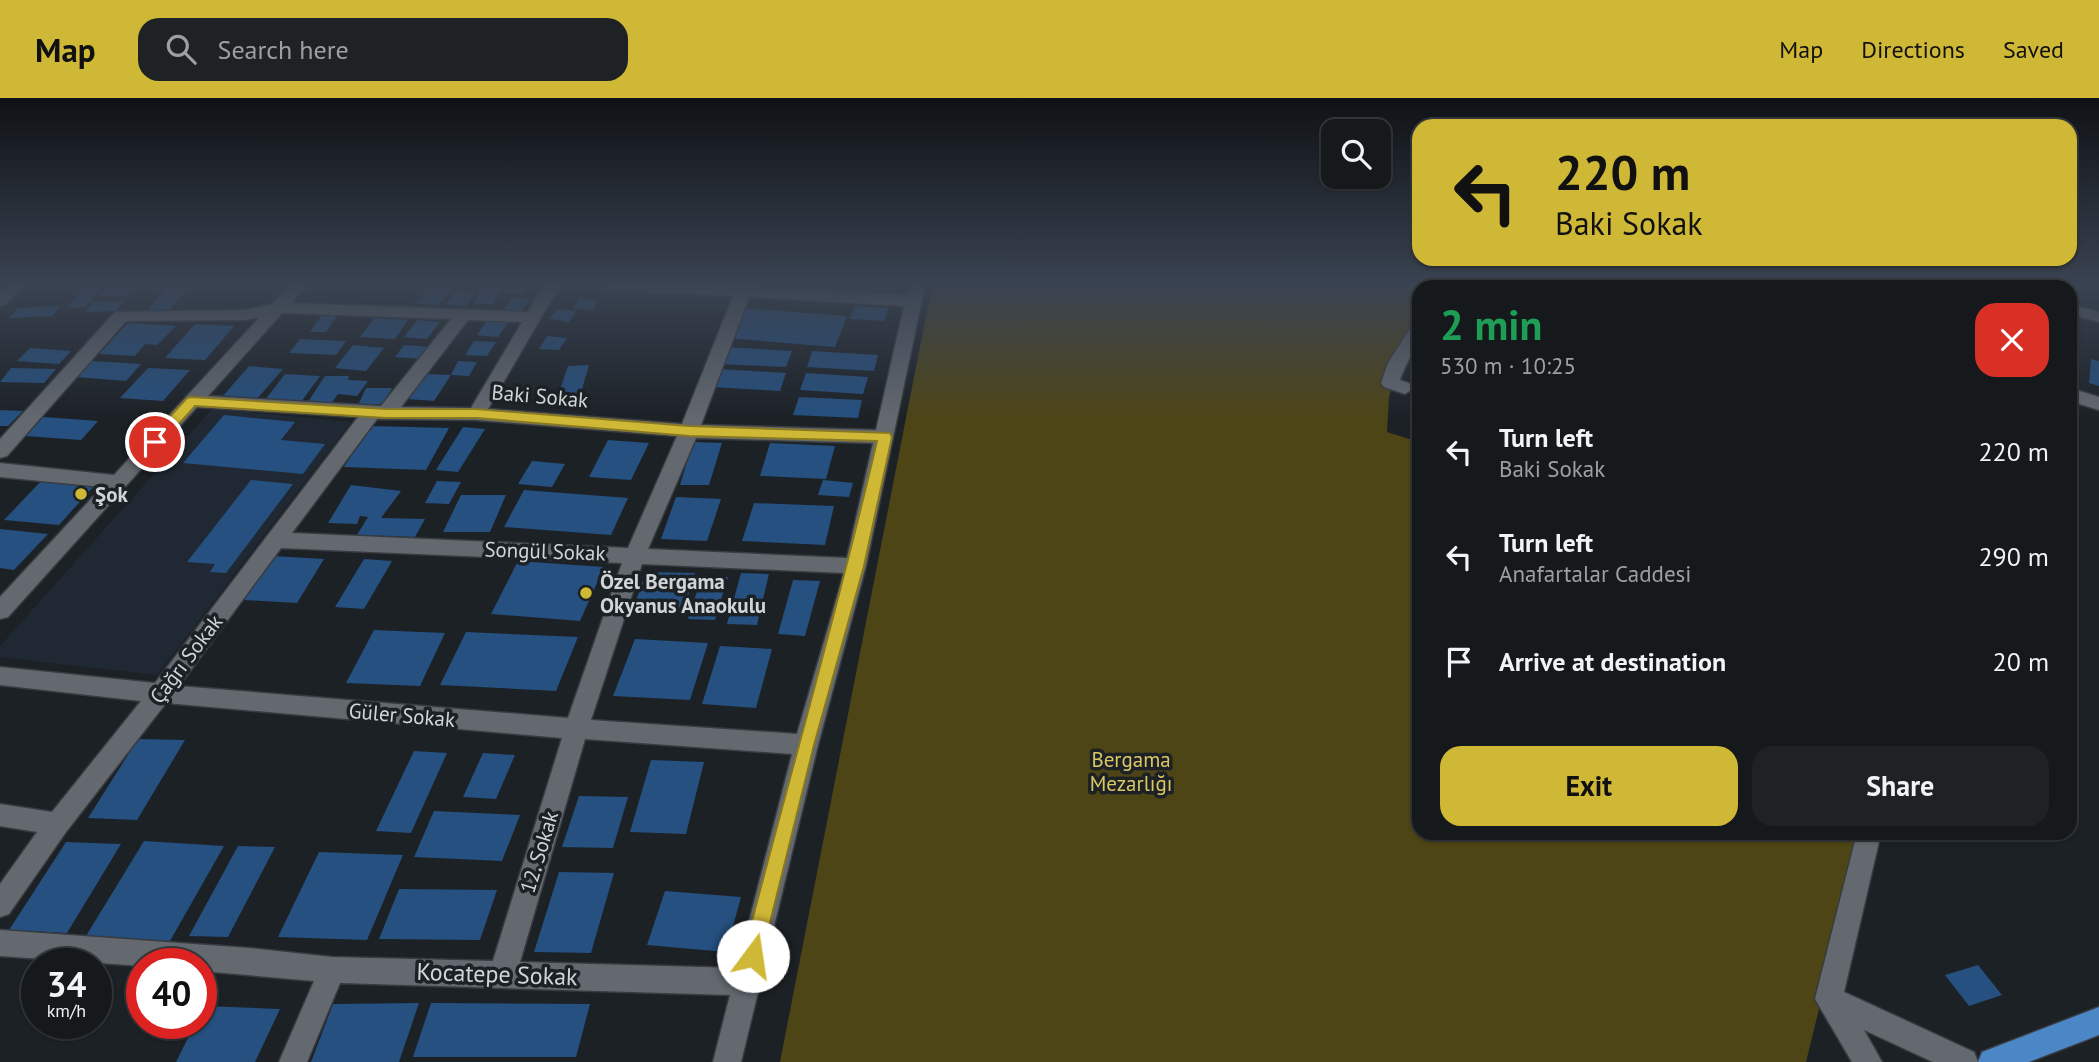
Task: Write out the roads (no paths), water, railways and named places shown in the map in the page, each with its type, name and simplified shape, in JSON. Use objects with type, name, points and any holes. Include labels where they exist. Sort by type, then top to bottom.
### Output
[{"type":"main road","points":[[1992,1062],[2099,1021]]},
{"type":"street","points":[[0,451],[108,330]]},
{"type":"street","points":[[3,603],[259,330]]},
{"type":"street","name":"Çağrı Sokak","points":[[0,905],[57,824],[160,694],[276,540],[450,330]]},
{"type":"street","points":[[476,414],[526,330]]},
{"type":"street","name":"12. Sokak","points":[[502,974],[580,708],[635,555],[689,431],[728,330]]},
{"type":"street","points":[[727,1062],[806,745],[856,566],[907,330]]},
{"type":"street","points":[[1405,388],[1390,383],[1397,363],[1412,339]]},
{"type":"street","points":[[2077,396],[2099,404]]},
{"type":"street","name":"Baki Sokak","points":[[191,401],[379,413],[476,414],[689,431],[885,437]]},
{"type":"street","points":[[0,470],[118,482]]},
{"type":"street","name":"Songül Sokak","points":[[276,540],[856,566]]},
{"type":"street","name":"Güler Sokak","points":[[0,676],[160,694],[576,729],[806,745]]},
{"type":"street","points":[[0,815],[57,824]]},
{"type":"street","points":[[1867,840],[1829,999],[1868,1062]]},
{"type":"street","name":"Kocatepe Sokak","points":[[0,943],[248,961],[332,970],[746,982]]},
{"type":"street","points":[[293,1062],[332,970]]},
{"type":"street","points":[[1829,999],[1964,1062]]},
{"type":"place","name":"Şok","points":[[81,494]]},
{"type":"place","name":"Özel Bergama Okyanus Anaokulu","points":[[586,593]]},
{"type":"park label","name":"Bergama Mezarlığı","points":[[1131,771]]}]
